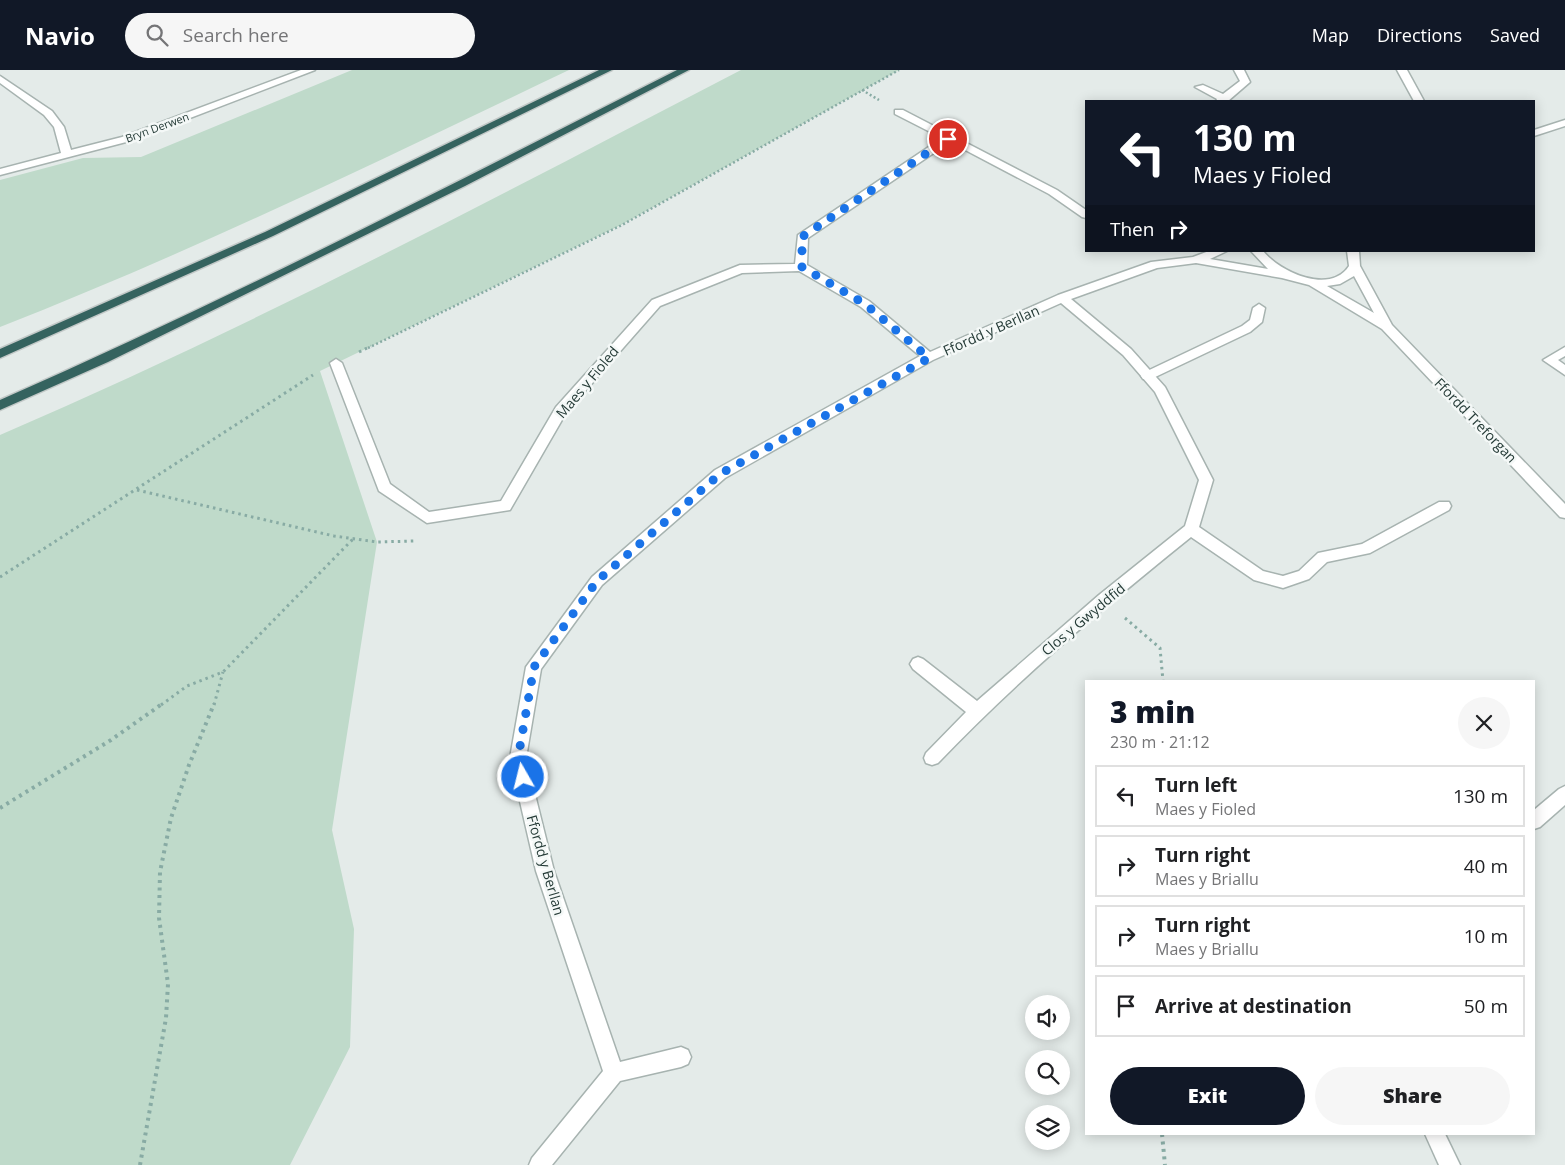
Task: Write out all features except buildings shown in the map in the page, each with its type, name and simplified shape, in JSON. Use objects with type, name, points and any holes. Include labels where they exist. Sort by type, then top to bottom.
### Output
[{"type":"highway","points":[[0,354],[269,234],[607,70]]},
{"type":"highway","points":[[0,405],[104,359],[461,184],[684,70]]},
{"type":"street","name":"Bryn Derwen","points":[[0,172],[126,139],[310,70]]},
{"type":"street","points":[[1200,87],[1223,100],[1245,82],[1239,70]]},
{"type":"street","points":[[1402,70],[1418,100]]},
{"type":"street","points":[[0,80],[48,113],[58,126],[67,155]]},
{"type":"street","points":[[899,112],[948,139],[1054,192],[1085,214]]},
{"type":"street","points":[[1535,133],[1560,125],[1565,133]]},
{"type":"street","points":[[929,358],[865,304],[802,267],[802,237],[948,139]]},
{"type":"street","name":"Ffordd y Berllan","points":[[614,1073],[544,871],[518,758],[534,667],[597,581],[720,474],[929,358],[1062,298],[1155,265],[1195,260],[1218,252]]},
{"type":"street","points":[[1258,252],[1261,259],[1271,268],[1286,276],[1314,283],[1341,280],[1350,274],[1355,267],[1356,258],[1353,252]]},
{"type":"street","name":"Ffordd y Berllan","points":[[1195,260],[1286,276]]},
{"type":"street","name":"Maes y Fioled","points":[[336,363],[384,487],[427,518],[504,506],[561,410],[656,303],[740,269],[802,267]]},
{"type":"street","name":"Ffordd Treforgan","points":[[1355,267],[1387,327]]},
{"type":"street","name":"Ffordd Treforgan","points":[[1314,283],[1387,327],[1565,513]]},
{"type":"street","points":[[1062,298],[1128,352],[1160,390],[1206,480],[1191,529],[1259,576],[1284,582],[1304,575],[1323,557],[1364,549],[1444,506]]},
{"type":"street","points":[[1148,376],[1246,329],[1256,322],[1259,308]]},
{"type":"street","points":[[1565,351],[1549,360],[1565,371]]},
{"type":"street","name":"Clos y Gwyddfid","points":[[932,758],[977,711],[1104,599],[1191,529]]},
{"type":"street","points":[[918,664],[977,711]]},
{"type":"street","points":[[1535,820],[1565,794]]},
{"type":"street","points":[[539,1165],[614,1073],[681,1057]]},
{"type":"street","points":[[1435,1135],[1450,1165]]},
{"type":"path","points":[[0,577],[320,371],[622,225],[899,70]]},
{"type":"path","points":[[136,490],[353,539],[377,542],[421,541]]},
{"type":"path","points":[[0,808],[111,740],[188,686],[223,672],[353,539]]},
{"type":"path","points":[[1104,599],[1160,648],[1163,680]]},
{"type":"path","points":[[140,1165],[146,1140],[166,1018],[168,984],[159,918],[160,872],[171,818],[188,765],[214,704],[223,672]]},
{"type":"path","points":[[1162,1135],[1165,1165]]},
{"type":"green space","points":[[352,70],[569,70],[358,171],[216,236],[0,327],[0,180],[83,158],[141,157]]},
{"type":"green space","points":[[741,70],[899,70],[621,225],[320,371],[377,542],[332,830],[354,929],[350,1047],[290,1165],[0,1165],[0,435],[188,350],[281,305],[466,213]]},
{"type":"route","points":[[523,777],[518,758],[534,667],[597,581],[720,474],[929,358],[865,304],[802,267],[802,237],[948,139]]}]
